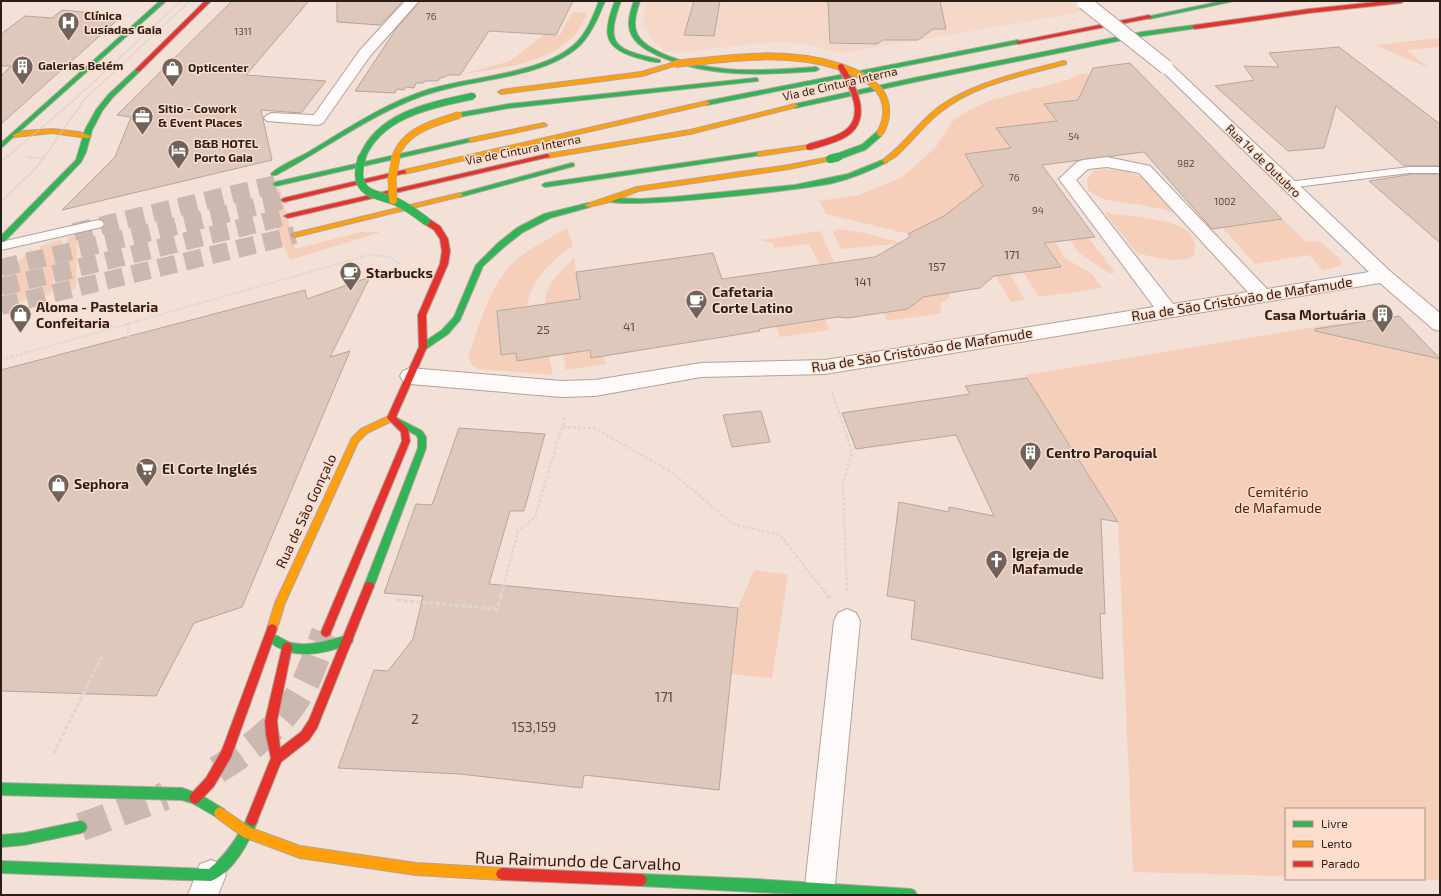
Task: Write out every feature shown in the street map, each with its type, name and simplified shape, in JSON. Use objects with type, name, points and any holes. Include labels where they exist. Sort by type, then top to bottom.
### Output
[{"type":"main road","points":[[1,146],[163,1]]},
{"type":"main road","points":[[1,240],[79,161],[85,152],[94,118],[106,101],[208,1]]},
{"type":"main road","points":[[274,174],[294,165],[385,110],[415,96],[447,87],[532,68],[574,48],[586,36],[602,1]]},
{"type":"main road","points":[[618,1],[612,16],[608,33],[611,41],[620,49],[634,55],[675,64]]},
{"type":"main road","points":[[637,1],[632,26],[634,33],[640,42],[674,61],[700,70],[723,73],[747,74],[816,69]]},
{"type":"main road","name":"Via de Cintura Interna","points":[[284,200],[675,109],[1231,1]]},
{"type":"main road","name":"Via de Cintura Interna","points":[[288,216],[526,160],[690,132],[803,104],[1142,34],[1309,11],[1401,1]]},
{"type":"main road","points":[[1007,34],[1084,21],[1226,2]]},
{"type":"main road","points":[[1103,51],[1118,47],[1142,34]]},
{"type":"main road","points":[[423,347],[445,332],[457,318],[480,265],[501,245],[520,230],[547,216],[608,200],[623,193],[651,187],[789,167],[830,159],[860,150],[874,140],[882,130],[886,120],[886,102],[882,93],[875,84],[866,78],[841,67],[816,59],[789,55],[730,58],[675,64],[635,64]]},
{"type":"main road","points":[[608,200],[657,201],[789,188],[827,182],[853,175],[880,164],[896,153],[927,121],[944,107],[960,97],[991,84],[1073,60]]},
{"type":"main road","points":[[393,200],[391,167],[395,152],[402,142],[414,132],[431,124],[459,115],[509,106],[751,80],[854,62]]},
{"type":"main road","points":[[391,418],[423,347],[422,315],[444,264],[446,251],[444,239],[437,228],[393,200],[370,194],[362,185],[358,170],[362,156],[376,135],[390,124],[418,109],[445,101],[642,74],[675,64]]},
{"type":"main road","points":[[537,186],[809,147],[834,138],[850,130],[857,119],[858,108],[856,95],[852,84],[841,67]]},
{"type":"main road","points":[[475,81],[544,74]]},
{"type":"main road","points":[[597,118],[675,109]]},
{"type":"main road","points":[[276,184],[428,149],[550,124]]},
{"type":"main road","points":[[15,135],[37,131],[62,131],[88,136]]},
{"type":"main road","points":[[611,155],[690,132]]},
{"type":"main road","points":[[295,235],[441,200],[582,163]]},
{"type":"main road","points":[[441,200],[522,188]]},
{"type":"main road","points":[[1,867],[207,885],[228,862],[238,850],[247,833],[277,758],[305,736],[313,724],[348,640],[422,448],[422,437],[419,433],[391,418]]},
{"type":"main road","points":[[326,632],[406,441],[405,431],[391,418]]},
{"type":"main road","name":"Rua de São Gonçalo","points":[[195,798],[213,778],[228,753],[286,586],[355,440],[364,430],[391,418]]},
{"type":"main road","points":[[270,635],[280,645],[305,650],[325,647],[348,640]]},
{"type":"main road","points":[[277,758],[271,720],[284,672],[287,647]]},
{"type":"main road","name":"Rua Raimundo de Carvalho","points":[[1,789],[182,794],[195,798],[211,807],[247,833],[300,852],[416,869],[448,872],[756,885],[819,893],[911,895]]},
{"type":"main road","points":[[1,841],[24,839],[81,827]]},
{"type":"street","points":[[272,118],[318,120],[365,53],[412,1]]},
{"type":"street","name":"Rua 14 de Outubro","points":[[1083,2],[1166,67],[1384,276],[1440,324]]},
{"type":"street","points":[[1168,311],[1067,179],[1083,165],[1107,162],[1144,169],[1263,296]]},
{"type":"street","name":"Rua de São Cristóvão de Mafamude","points":[[410,376],[561,389],[582,389],[701,370],[825,366],[1384,276]]},
{"type":"street","points":[[819,893],[847,621]]},
{"type":"lane","points":[[1288,185],[1409,170],[1440,170]]},
{"type":"lane","points":[[1,246],[98,224]]},
{"type":"path","points":[[1,360],[369,255],[383,254],[396,258],[400,265]]},
{"type":"path","points":[[128,323],[128,337]]},
{"type":"path","points":[[825,366],[852,452],[843,484],[847,621]]},
{"type":"path","points":[[364,597],[497,609],[518,531],[535,518],[567,410]]},
{"type":"path","points":[[563,427],[594,428],[670,471],[733,524],[780,535],[847,621]]},
{"type":"path","points":[[54,753],[102,656]]},
{"type":"shaded area","points":[[647,1],[1070,1],[1083,12],[842,53],[811,45],[782,42],[686,52],[666,52],[652,40],[644,26],[643,15]]},
{"type":"green space","points":[[572,12],[587,13],[573,37],[549,54],[521,64],[463,74],[510,61],[545,34],[560,35]]},
{"type":"green space","points":[[1440,38],[1440,47],[1406,50],[1429,68],[1375,45]]},
{"type":"green space","points":[[1082,73],[1090,75],[1116,96],[1045,104],[1057,121],[997,129],[1011,148],[964,154],[990,194],[909,234],[826,214],[819,201],[859,195],[901,178],[936,147],[953,121],[967,111],[994,99],[1068,80]]},
{"type":"green space","points":[[1104,169],[1126,171],[1142,177],[1173,212],[1141,205],[1111,201],[1094,194],[1088,190],[1087,179],[1094,171]]},
{"type":"green space","points":[[280,188],[295,249],[361,232],[381,232],[290,260],[268,208],[271,207],[271,205],[267,206],[260,192]]},
{"type":"green space","points":[[1105,213],[1156,220],[1182,228],[1190,234],[1195,242],[1194,255],[1187,259],[1173,260],[1137,253]]},
{"type":"green space","points":[[1282,219],[1306,242],[1320,241],[1339,258],[1342,265],[1323,270],[1309,255],[1255,264],[1222,227]]},
{"type":"green space","points":[[567,228],[573,246],[550,264],[543,272],[533,288],[527,306],[497,311],[501,355],[516,353],[517,361],[549,356],[553,375],[480,369],[473,366],[468,357],[482,316],[494,289],[502,276],[522,255],[538,244]]},
{"type":"green space","points":[[838,229],[864,233],[904,243],[841,249],[833,232]]},
{"type":"green space","points":[[820,231],[834,262],[825,263],[821,267],[809,244],[775,248],[773,243],[760,240]]},
{"type":"green space","points":[[77,234],[76,289],[56,293],[68,237]]},
{"type":"green space","points":[[1088,237],[1115,273],[1109,273],[1078,252],[1071,240]]},
{"type":"green space","points":[[62,239],[51,294],[37,297],[40,246]]},
{"type":"green space","points":[[1055,242],[1065,258],[1092,274],[1102,288],[1039,297],[1023,272],[1060,267],[1044,243]]},
{"type":"green space","points":[[32,248],[29,299],[15,302],[18,262]]},
{"type":"green space","points":[[574,258],[580,299],[545,304],[546,296],[551,284],[559,273]]},
{"type":"green space","points":[[1010,274],[1025,300],[1011,302],[995,276]]},
{"type":"green space","points":[[949,293],[950,297],[941,303],[940,307],[942,313],[887,321],[883,313],[911,295]]},
{"type":"green space","points":[[825,319],[830,330],[780,337],[776,326]]},
{"type":"green space","name":"Cemitério de Mafamude","points":[[1340,323],[1353,337],[1434,351],[1440,356],[1440,880],[1425,880],[1425,808],[1285,808],[1285,876],[1133,872],[1118,523],[1025,375]]},
{"type":"green space","points":[[590,350],[591,358],[603,356],[606,364],[566,370],[563,354]]},
{"type":"green space","points":[[754,570],[788,575],[772,678],[731,674],[738,608]]},
{"type":"building","points":[[232,1],[309,1],[246,75],[326,81],[301,113],[261,110],[272,160],[62,210],[115,157],[131,117],[117,115]]},
{"type":"building","points":[[337,1],[403,1],[380,25],[337,22]]},
{"type":"building","points":[[420,1],[573,1],[556,35],[489,31],[460,75],[448,75],[440,78],[438,81],[416,83],[414,88],[406,87],[404,90],[397,89],[395,93],[355,91],[396,29]]},
{"type":"building","points":[[694,1],[720,1],[714,36],[684,35]]},
{"type":"building","points":[[828,1],[940,1],[946,29],[933,29],[918,40],[883,40],[877,44],[830,43]]},
{"type":"building","points":[[62,10],[122,16],[1,124],[1,76],[11,66],[1,66],[1,34],[25,16],[52,18]]},
{"type":"building","points":[[1339,47],[1440,124],[1440,166],[1404,166],[1336,106],[1324,148],[1288,151],[1215,86],[1254,80],[1244,66],[1279,67],[1269,53]]},
{"type":"building","points":[[1130,63],[1282,219],[1212,229],[1144,152],[1042,165],[1095,237],[1044,243],[1061,267],[994,276],[980,288],[923,297],[908,309],[848,318],[838,317],[759,329],[760,331],[591,358],[590,350],[517,361],[516,353],[501,355],[497,311],[580,299],[576,272],[713,253],[722,279],[875,257],[910,237],[908,234],[944,216],[983,186],[965,154],[1011,148],[996,128],[1057,121],[1044,104],[1078,100],[1093,68]]},
{"type":"building","points":[[1413,174],[1440,174],[1440,243],[1369,181]]},
{"type":"building","name":"El Corte Inglés","points":[[370,277],[330,357],[350,351],[242,607],[194,623],[156,696],[1,691],[1,370],[305,290],[307,299]]},
{"type":"building","name":"Casa Mortuária","points":[[1399,316],[1440,359],[1315,331],[1315,329]]},
{"type":"building","points":[[1027,378],[1118,522],[1101,519],[1105,614],[1100,613],[1103,679],[911,639],[915,601],[887,596],[899,502],[949,512],[949,507],[994,516],[956,435],[856,449],[842,413],[970,394],[965,386]]},
{"type":"building","points":[[761,411],[770,442],[732,447],[723,415]]},
{"type":"building","points":[[459,428],[545,434],[524,511],[510,511],[489,584],[738,608],[719,790],[584,775],[582,788],[460,774],[338,768],[374,670],[388,671],[413,639],[423,596],[384,593],[416,504],[432,505]]},
{"type":"tunnel","points":[[74,232],[276,184]]},
{"type":"tunnel","points":[[1,268],[284,200]]},
{"type":"tunnel","points":[[1,287],[288,216]]},
{"type":"tunnel","points":[[1,306],[295,235]]},
{"type":"tunnel","points":[[217,770],[252,746],[284,716],[304,686],[325,633]]},
{"type":"tunnel","points":[[81,827],[165,796]]},
{"type":"tram line","points":[[1,162],[74,100],[181,1]]},
{"type":"tram line","points":[[1,202],[37,167],[84,100],[190,1]]},
{"type":"traffic: fast","points":[[1,146],[163,1]]},
{"type":"traffic: fast","points":[[274,174],[292,165],[379,113],[415,96],[454,85],[533,68],[569,51],[581,41],[589,29],[602,1]]},
{"type":"traffic: fast","points":[[618,1],[612,16],[610,28],[611,38],[622,50],[658,61]]},
{"type":"traffic: fast","points":[[637,1],[632,23],[635,35],[650,49],[676,61],[715,71],[755,73],[816,69]]},
{"type":"traffic: fast","points":[[1149,17],[1231,1]]},
{"type":"traffic: fast","points":[[795,106],[914,80],[1142,34],[1195,27]]},
{"type":"traffic: fast","points":[[707,103],[1018,42]]},
{"type":"traffic: fast","points":[[1,240],[79,161],[83,152],[88,130],[99,110],[111,95],[138,70]]},
{"type":"traffic: fast","points":[[459,115],[509,106],[756,80]]},
{"type":"traffic: fast","points":[[426,221],[399,203],[365,190],[360,180],[359,171],[360,162],[366,146],[376,133],[390,123],[406,115],[440,103],[473,96]]},
{"type":"traffic: fast","points":[[830,159],[851,153],[864,147],[875,139],[880,133]]},
{"type":"traffic: fast","points":[[276,184],[471,140]]},
{"type":"traffic: fast","points":[[545,185],[759,154]]},
{"type":"traffic: fast","points":[[608,200],[641,201],[673,199],[795,187],[832,181],[850,176],[885,161]]},
{"type":"traffic: fast","points":[[460,195],[572,165]]},
{"type":"traffic: fast","points":[[423,347],[445,332],[457,318],[480,265],[501,245],[520,230],[547,216],[588,205]]},
{"type":"traffic: fast","points":[[369,586],[422,448],[422,437],[419,433],[391,418]]},
{"type":"traffic: fast","points":[[275,640],[283,645],[301,649],[320,648],[348,640]]},
{"type":"traffic: fast","points":[[1,789],[182,794],[195,798],[220,813]]},
{"type":"traffic: fast","points":[[1,867],[211,875],[236,851],[252,820]]},
{"type":"traffic: fast","points":[[1,841],[24,839],[81,827]]},
{"type":"traffic: fast","points":[[641,880],[756,885],[911,895]]},
{"type":"traffic: slow","points":[[675,64],[739,57],[782,55],[824,61],[857,73],[866,78],[881,93],[886,104],[886,116],[880,133]]},
{"type":"traffic: slow","points":[[885,161],[899,150],[936,112],[950,102],[997,81],[1064,63]]},
{"type":"traffic: slow","points":[[501,92],[642,74],[675,64]]},
{"type":"traffic: slow","points":[[404,172],[707,103]]},
{"type":"traffic: slow","points":[[547,156],[690,132],[795,106]]},
{"type":"traffic: slow","points":[[393,200],[392,179],[394,163],[398,151],[404,141],[413,133],[425,127],[459,115]]},
{"type":"traffic: slow","points":[[471,140],[544,125]]},
{"type":"traffic: slow","points":[[15,135],[52,131],[88,136]]},
{"type":"traffic: slow","points":[[759,154],[809,147]]},
{"type":"traffic: slow","points":[[588,205],[608,200],[637,189],[789,167],[830,159]]},
{"type":"traffic: slow","points":[[295,235],[460,195]]},
{"type":"traffic: slow","points":[[272,629],[280,603],[355,440],[364,431],[391,418]]},
{"type":"traffic: slow","points":[[220,813],[247,833],[300,852],[416,869],[502,874]]},
{"type":"traffic: jam","points":[[138,70],[208,1]]},
{"type":"traffic: jam","points":[[1195,27],[1309,11],[1401,1]]},
{"type":"traffic: jam","points":[[1018,42],[1149,17]]},
{"type":"traffic: jam","points":[[809,147],[840,137],[849,131],[855,124],[858,116],[857,99],[854,90],[841,67]]},
{"type":"traffic: jam","points":[[288,216],[547,156]]},
{"type":"traffic: jam","points":[[284,200],[404,172]]},
{"type":"traffic: jam","points":[[391,418],[423,347],[422,315],[444,264],[446,251],[444,239],[437,228],[426,221]]},
{"type":"traffic: jam","points":[[326,632],[406,441],[405,431],[392,419]]},
{"type":"traffic: jam","points":[[252,820],[277,758],[305,736],[313,724],[369,586]]},
{"type":"traffic: jam","points":[[195,798],[210,782],[227,753],[272,629]]},
{"type":"traffic: jam","points":[[277,758],[272,735],[271,721],[287,647]]},
{"type":"traffic: jam","points":[[502,874],[641,880]]},
{"type":"place","name":"Clínica Lusíadas Gaia","points":[[68,42]]},
{"type":"place","name":"Galerias Belém","points":[[22,86]]},
{"type":"place","name":"Opticenter","points":[[173,88]]},
{"type":"place","name":"Sitio - Cowork & Event Places","points":[[142,136]]},
{"type":"place","name":"B&B HOTEL Porto Gaia","points":[[178,170]]},
{"type":"place","name":"Starbucks","points":[[350,292]]},
{"type":"place","name":"Cafetaria Corte Latino","points":[[697,320]]},
{"type":"place","name":"Aloma - Pastelaria Confeitaria","points":[[20,334]]},
{"type":"place","name":"Casa Mortuária","points":[[1382,334]]},
{"type":"place","name":"Centro Paroquial","points":[[1031,472]]},
{"type":"place","name":"El Corte Inglés","points":[[146,488]]},
{"type":"place","name":"Sephora","points":[[59,504]]},
{"type":"place","name":"Igreja de Mafamude","points":[[996,580]]}]
